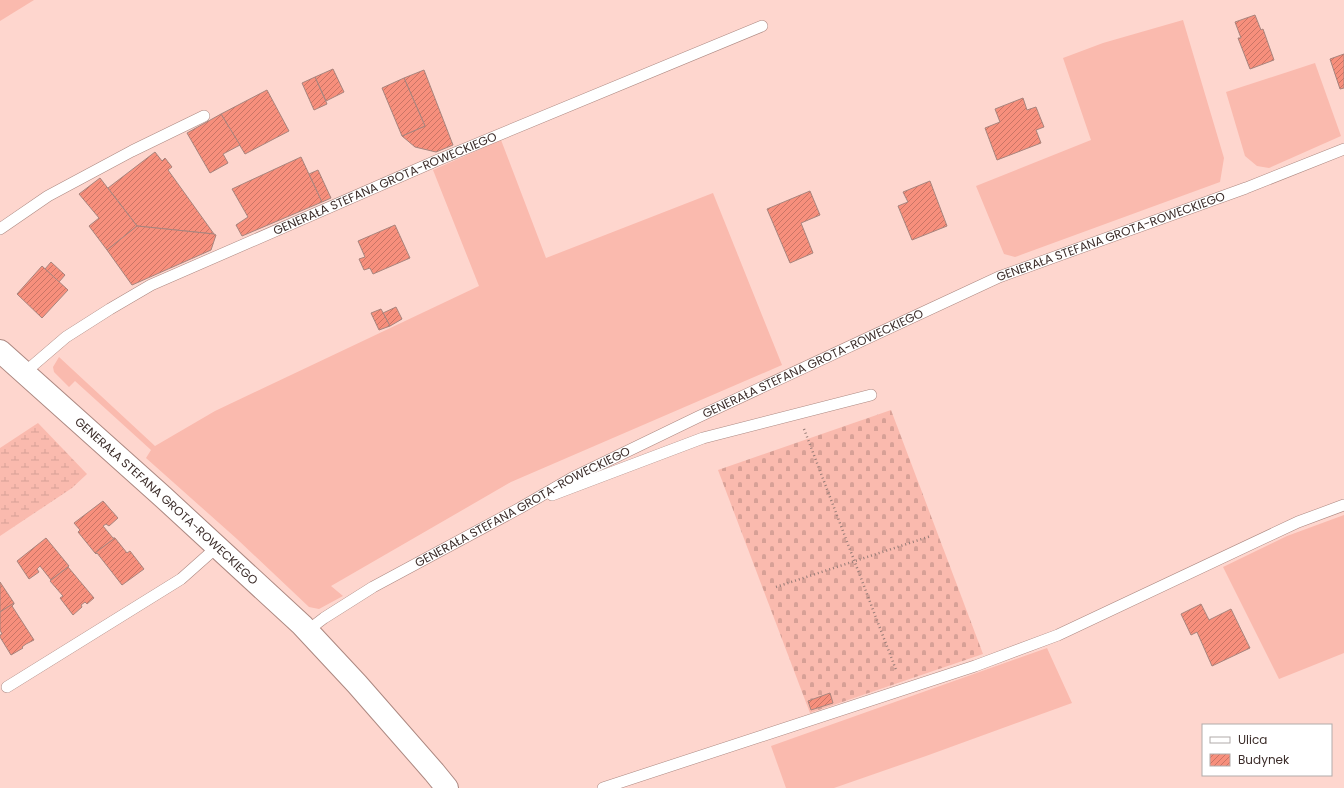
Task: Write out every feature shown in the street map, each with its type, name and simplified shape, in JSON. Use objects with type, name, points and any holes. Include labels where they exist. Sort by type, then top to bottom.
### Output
[{"type":"street","name":"GENERAŁA STEFANA GROTA-ROWECKIEGO","points":[[0,351],[217,547],[307,631],[362,690],[447,788]]},
{"type":"lane","name":"GENERAŁA STEFANA GROTA-ROWECKIEGO","points":[[24,373],[66,337],[151,285],[438,160],[762,26]]},
{"type":"lane","points":[[0,229],[48,196],[132,151],[204,116]]},
{"type":"lane","name":"GENERAŁA STEFANA GROTA-ROWECKIEGO","points":[[307,631],[324,618],[373,587],[520,508],[572,478],[698,416],[999,277],[1246,188],[1344,149]]},
{"type":"lane","points":[[520,508],[703,438],[871,395]]},
{"type":"lane","points":[[603,788],[968,669],[1058,635],[1298,522],[1344,504]]},
{"type":"lane","points":[[7,687],[181,578],[217,547]]},
{"type":"path","points":[[798,413],[896,670]]},
{"type":"path","points":[[776,587],[931,536]]},
{"type":"green space","points":[[0,0],[34,0],[0,21]]},
{"type":"green space","points":[[1183,20],[1224,158],[1220,182],[1015,257],[1004,254],[976,186],[1091,140],[1063,58],[1103,43]]},
{"type":"green space","points":[[1315,63],[1341,136],[1269,168],[1257,166],[1245,156],[1226,92]]},
{"type":"green space","points":[[501,140],[546,258],[713,193],[782,365],[511,482],[331,586],[343,596],[319,609],[309,607],[237,539],[146,458],[151,450],[75,381],[69,387],[54,372],[53,367],[59,357],[155,446],[215,411],[479,286],[433,170]]},
{"type":"green space","points":[[891,410],[983,654],[810,713],[718,470]]},
{"type":"green space","points":[[38,423],[87,474],[72,488],[0,536],[0,448]]},
{"type":"green space","points":[[1344,515],[1344,653],[1279,679],[1223,567],[1287,536]]},
{"type":"green space","points":[[1047,648],[1072,703],[834,788],[786,788],[771,746]]},
{"type":"building","points":[[1255,15],[1261,30],[1263,29],[1274,60],[1250,69],[1238,38],[1241,38],[1235,22]]},
{"type":"building","points":[[1344,54],[1344,88],[1340,89],[1330,59]]},
{"type":"building","points":[[333,69],[344,92],[326,101],[315,77]]},
{"type":"building","points":[[424,70],[453,145],[436,152],[415,147],[402,136],[425,126],[404,78]]},
{"type":"building","points":[[315,77],[327,104],[314,110],[302,83]]},
{"type":"building","points":[[404,78],[425,126],[402,136],[382,88]]},
{"type":"building","points":[[267,90],[289,131],[245,154],[221,114]]},
{"type":"building","points":[[1023,98],[1027,110],[1036,107],[1044,127],[1036,130],[1041,143],[997,160],[985,128],[1000,122],[995,109]]},
{"type":"building","points":[[221,114],[240,145],[223,154],[228,163],[210,173],[187,133]]},
{"type":"building","points":[[155,152],[162,161],[165,158],[172,167],[168,170],[214,234],[137,226],[108,188]]},
{"type":"building","points":[[301,157],[322,202],[242,236],[236,225],[248,217],[232,189]]},
{"type":"building","points":[[318,170],[331,198],[322,202],[309,174]]},
{"type":"building","points":[[100,178],[137,226],[107,250],[89,226],[99,218],[79,194]]},
{"type":"building","points":[[930,181],[947,226],[912,240],[898,206],[908,202],[903,192]]},
{"type":"building","points":[[810,191],[820,215],[801,223],[813,253],[790,263],[767,209]]},
{"type":"building","points":[[395,225],[410,258],[373,274],[370,268],[364,270],[359,259],[365,257],[358,241]]},
{"type":"building","points":[[137,226],[216,235],[211,250],[132,285],[107,250]]},
{"type":"building","points":[[51,262],[65,275],[59,282],[45,269]]},
{"type":"building","points":[[42,266],[68,290],[42,318],[17,294]]},
{"type":"building","points":[[396,307],[402,319],[390,326],[383,313]]},
{"type":"building","points":[[381,309],[390,326],[379,330],[371,313]]},
{"type":"building","points":[[103,501],[118,518],[109,526],[106,524],[103,526],[113,538],[115,538],[95,553],[78,532],[80,530],[74,523]]},
{"type":"building","points":[[46,538],[69,566],[51,580],[40,566],[37,569],[39,572],[29,579],[17,561]]},
{"type":"building","points":[[115,538],[127,553],[130,551],[144,569],[122,585],[97,553],[95,553]]},
{"type":"building","points":[[68,567],[94,598],[87,604],[85,602],[81,605],[82,607],[73,615],[60,598],[63,596],[50,581]]},
{"type":"building","points":[[0,582],[14,603],[0,612]]},
{"type":"building","points":[[14,603],[12,606],[34,640],[11,655],[0,637],[2,634],[0,630],[0,612]]},
{"type":"building","points":[[1201,604],[1209,620],[1231,609],[1250,648],[1212,666],[1197,632],[1191,635],[1181,614]]},
{"type":"building","points":[[830,693],[833,703],[811,710],[808,701]]}]
